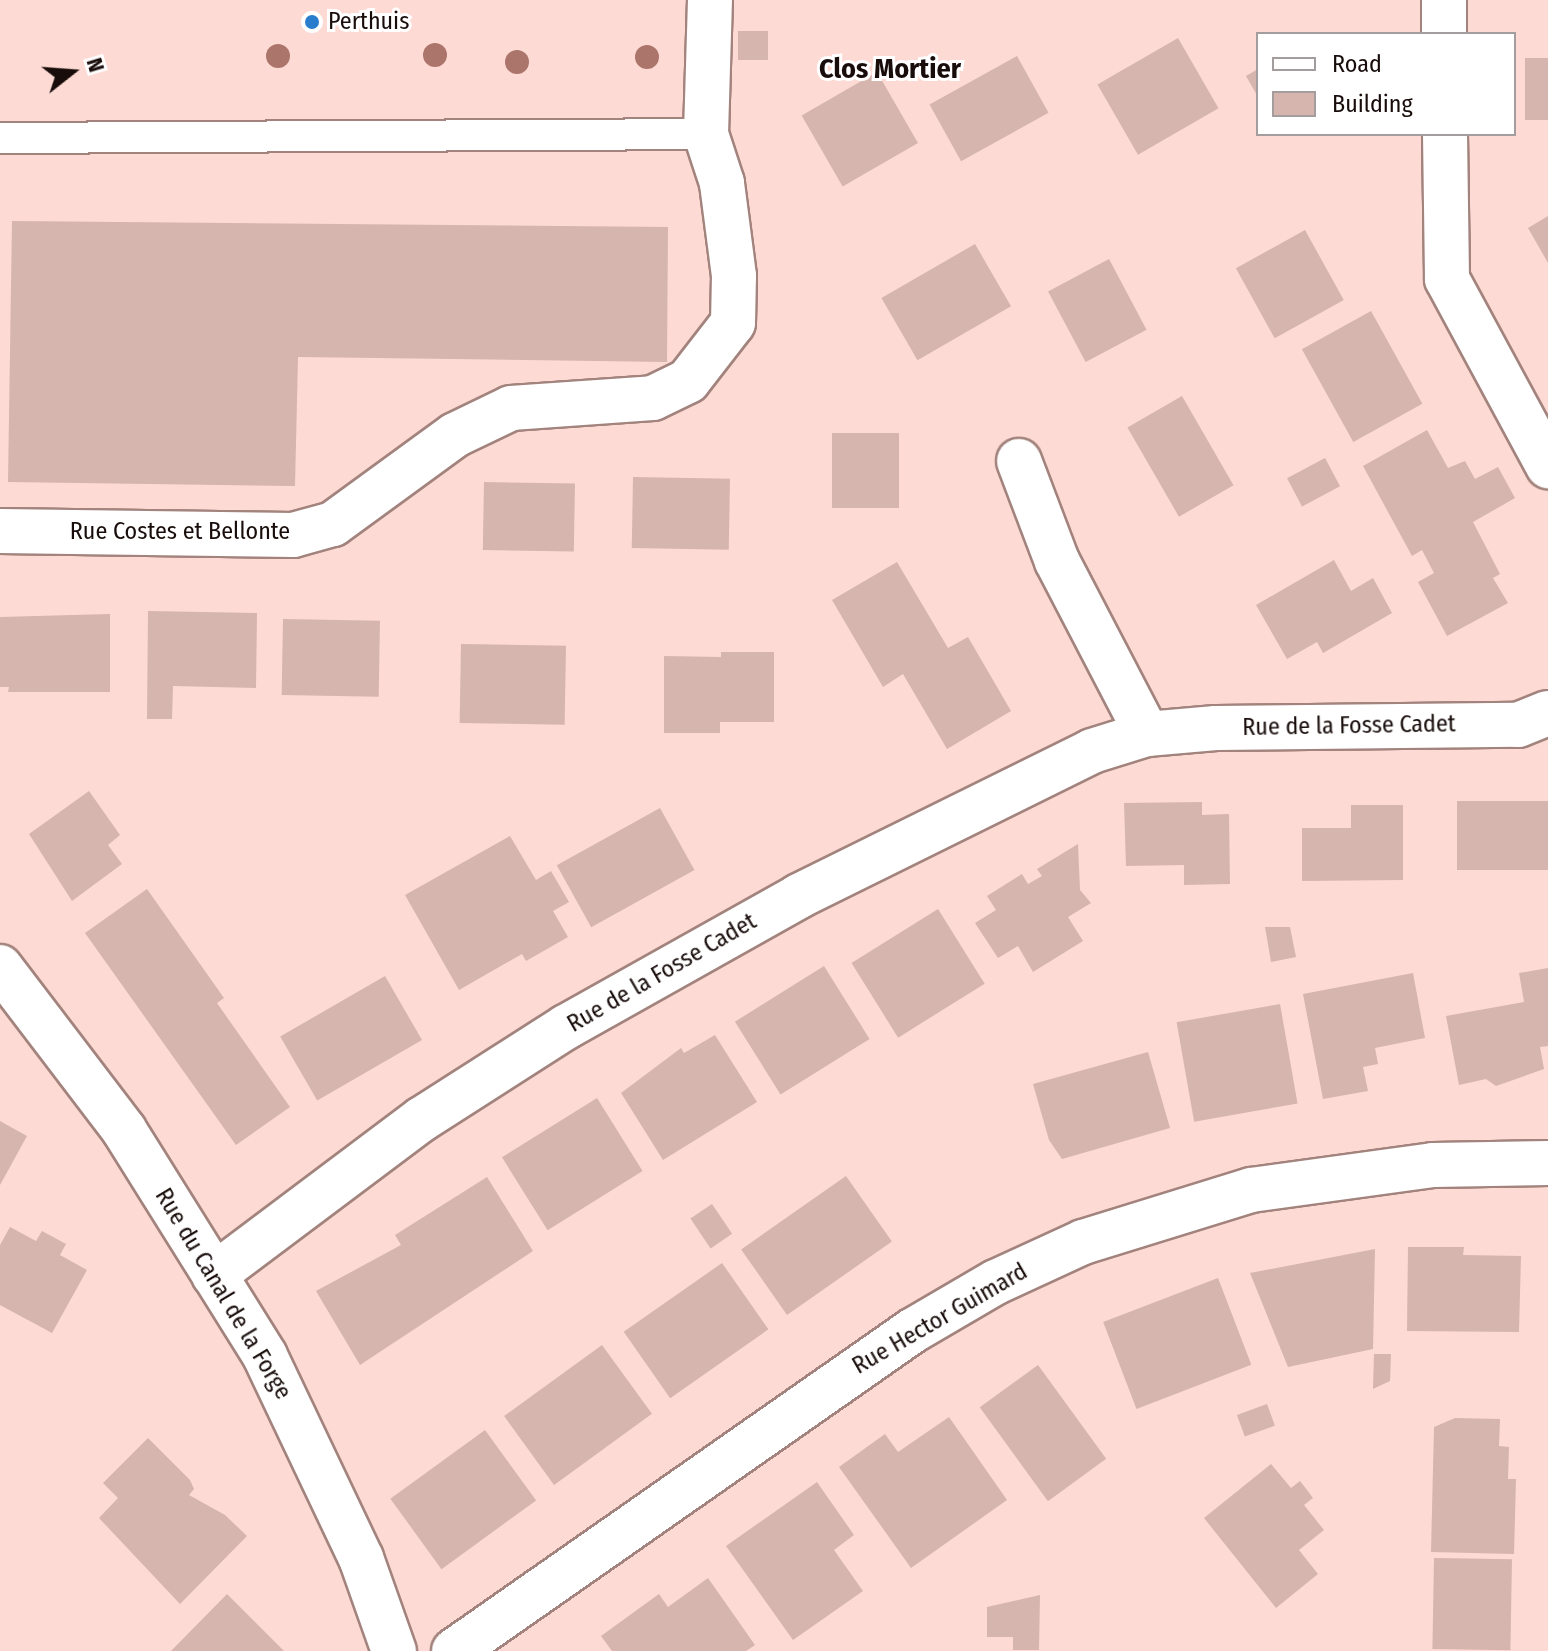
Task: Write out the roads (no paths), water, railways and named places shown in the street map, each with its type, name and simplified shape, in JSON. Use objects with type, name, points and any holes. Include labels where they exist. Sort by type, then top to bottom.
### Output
[{"type":"street","name":"Rue Costes et Bellonte","points":[[0,531],[293,535],[333,524],[455,435],[511,408],[653,398],[688,381],[733,323],[734,276],[722,183],[706,134],[710,0]]},
{"type":"street","points":[[1444,0],[1444,32]]},
{"type":"street","points":[[1445,136],[1447,279],[1548,466]]},
{"type":"street","points":[[1019,461],[1057,561],[1147,734]]},
{"type":"street","name":"Rue de la Fosse Cadet","points":[[214,1275],[422,1119],[687,955],[1092,751],[1147,734],[1216,728],[1518,725],[1548,713]]},
{"type":"street","name":"Rue du Canal de la Forge","points":[[0,967],[124,1130],[265,1356],[315,1454],[361,1558],[394,1651]]},
{"type":"street","name":"Rue Hector Guimard","points":[[454,1651],[912,1331],[996,1282],[1083,1242],[1177,1211],[1279,1186],[1433,1165],[1548,1163]]},
{"type":"lane","points":[[0,138],[706,134]]},
{"type":"place","name":"Perthuis","points":[[312,22]]},
{"type":"district","name":"Clos Mortier","points":[[890,69]]}]
